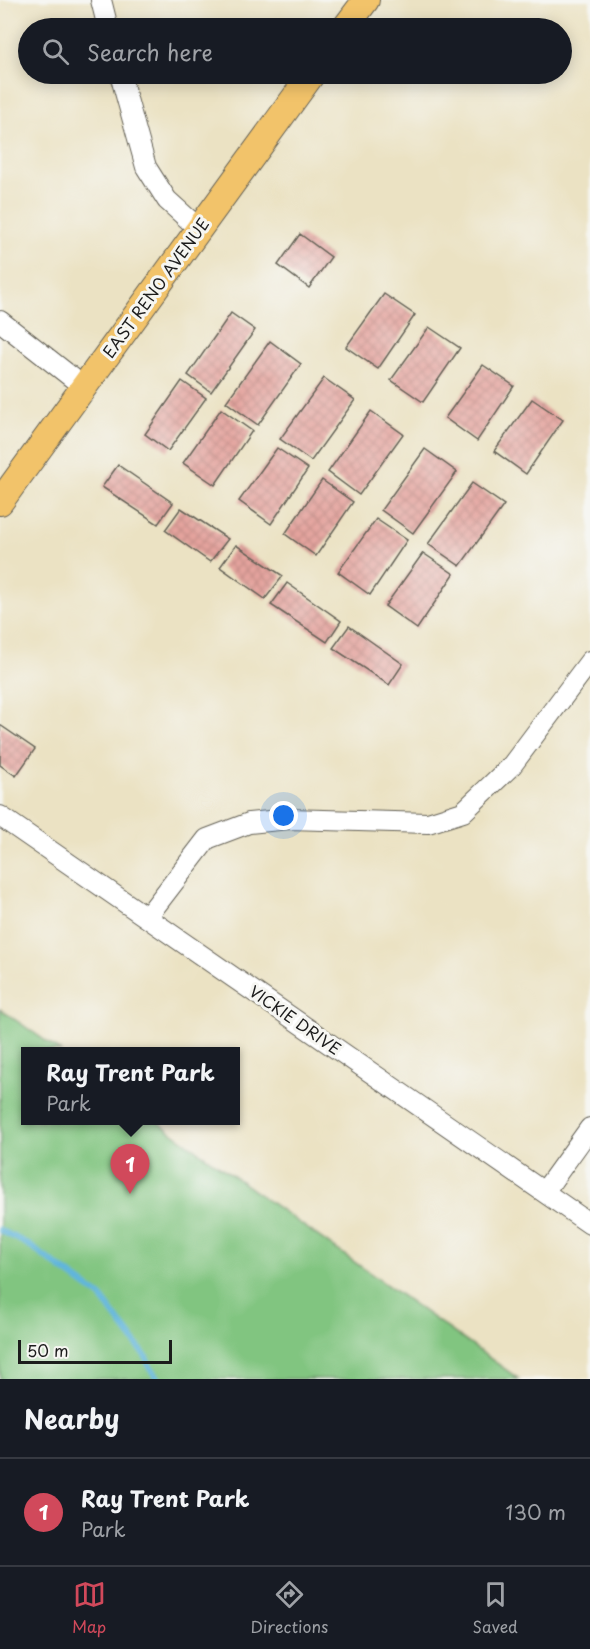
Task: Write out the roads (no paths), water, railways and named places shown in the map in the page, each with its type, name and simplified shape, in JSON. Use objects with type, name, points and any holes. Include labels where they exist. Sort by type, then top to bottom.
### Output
[{"type":"main road","points":[[352,18],[366,0]]},
{"type":"main road","name":"EAST RENO AVENUE","points":[[0,502],[305,84]]},
{"type":"street","points":[[101,0],[106,18]]},
{"type":"street","points":[[123,84],[146,167],[167,200],[199,230]]},
{"type":"street","points":[[0,321],[84,387]]},
{"type":"street","points":[[147,917],[207,839],[249,823],[289,819],[428,823],[463,812],[512,765],[590,661]]},
{"type":"street","name":"VICKIE DRIVE","points":[[0,816],[590,1224]]},
{"type":"street","points":[[544,1192],[590,1128]]},
{"type":"waterway","points":[[0,1230],[27,1244],[101,1297],[146,1357],[158,1379]]},
{"type":"place","name":"Ray Trent Park","points":[[130,1194]]}]
